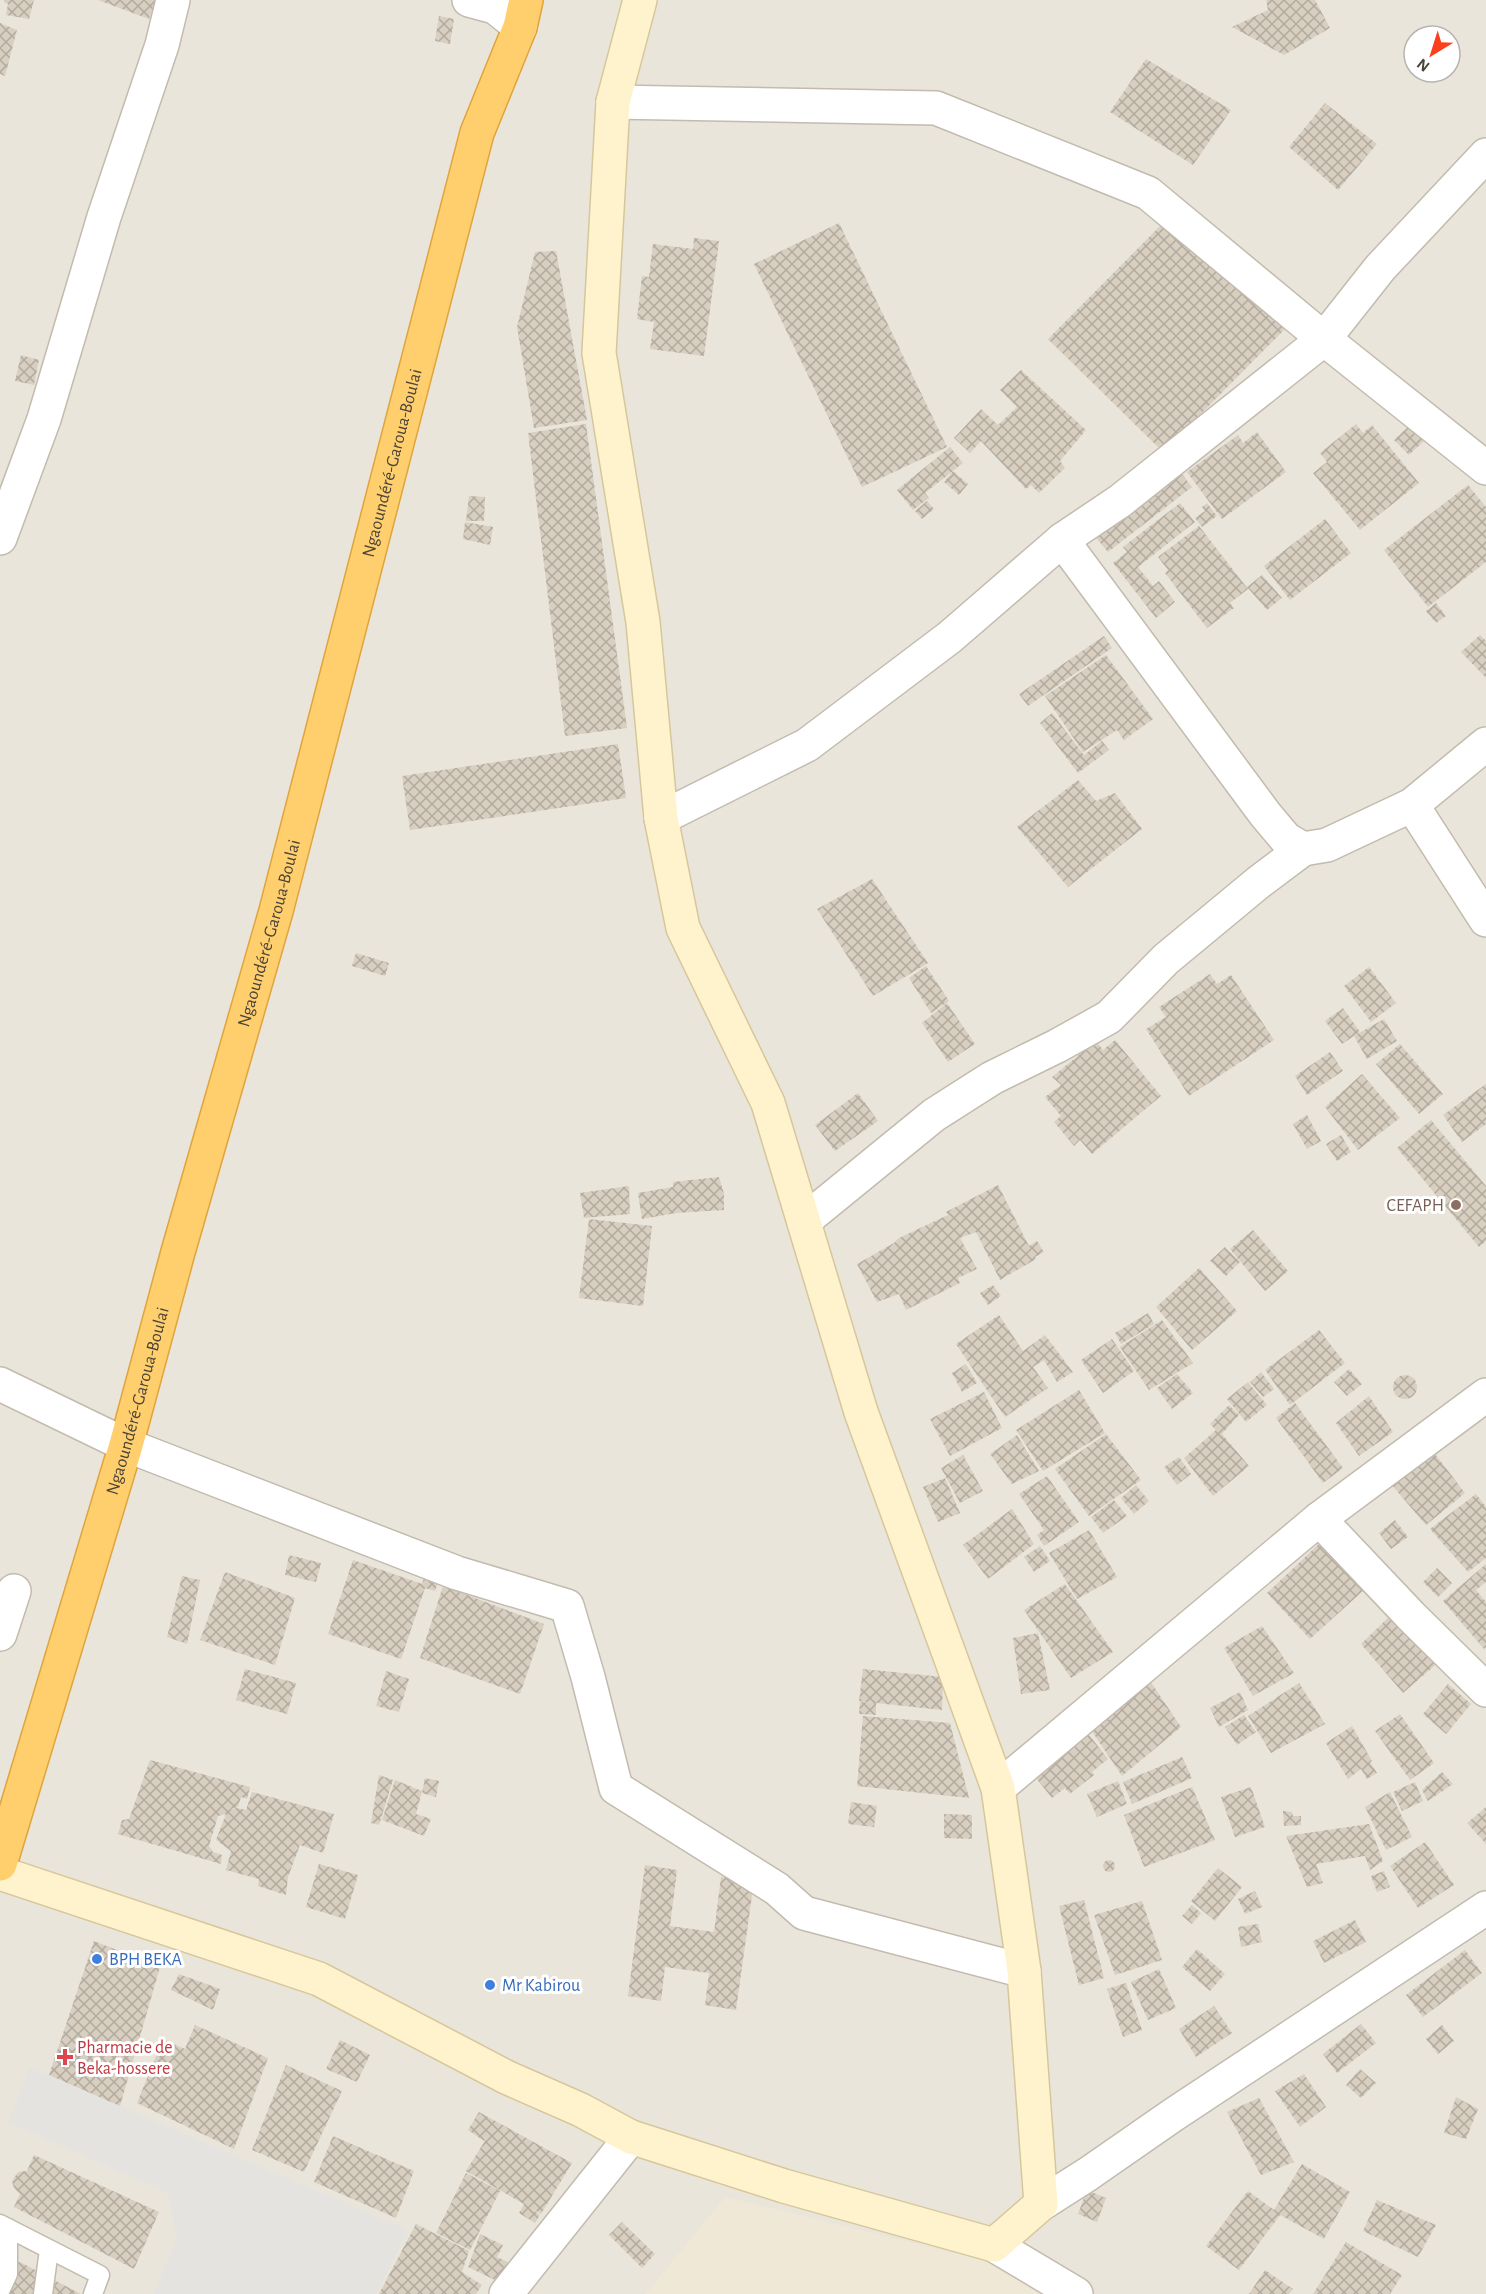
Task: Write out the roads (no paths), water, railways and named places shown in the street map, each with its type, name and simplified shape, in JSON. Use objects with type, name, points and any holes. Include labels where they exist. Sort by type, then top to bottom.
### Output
[{"type":"highway","name":"Ngaoundéré-Garoua-Boulai","points":[[0,1864],[126,1445],[178,1252],[276,911],[477,133],[523,14]]},
{"type":"street","points":[[0,538],[44,418],[104,217],[162,45],[173,0]]},
{"type":"street","points":[[469,0],[523,14]]},
{"type":"street","points":[[640,0],[613,102],[599,353],[643,622],[661,818],[682,928],[768,1103],[861,1412],[998,1788],[1024,1971],[1041,2204]]},
{"type":"street","points":[[613,102],[936,108],[1148,193],[1324,339],[1486,468]]},
{"type":"street","points":[[661,818],[807,745],[950,637],[1062,540],[1120,501],[1324,339],[1380,268],[1486,155]]},
{"type":"street","points":[[1062,540],[1265,814],[1286,839],[1303,849]]},
{"type":"street","points":[[804,1221],[934,1115],[992,1078],[1109,1017],[1166,959],[1259,882],[1303,849],[1328,845],[1412,805],[1486,744]]},
{"type":"street","points":[[1412,805],[1486,920]]},
{"type":"street","points":[[0,1384],[126,1445],[457,1573],[567,1606],[588,1677],[616,1788],[777,1889],[804,1913],[1024,1971]]},
{"type":"street","points":[[998,1788],[1319,1519],[1486,1395]]},
{"type":"street","points":[[1319,1519],[1411,1616],[1486,1690]]},
{"type":"street","points":[[0,1634],[14,1591]]},
{"type":"street","points":[[0,1873],[318,1979],[507,2077],[581,2110],[631,2138],[784,2186],[994,2245],[1076,2294]]},
{"type":"street","points":[[994,2245],[1041,2204],[1486,1908]]},
{"type":"street","points":[[506,2294],[631,2138]]},
{"type":"lane","points":[[4,2226],[100,2275],[93,2294]]},
{"type":"lane","points":[[0,2291],[8,2274],[4,2226]]},
{"type":"lane","points":[[43,2294],[49,2250]]},
{"type":"place","name":"CEFAPH","points":[[1456,1205]]},
{"type":"place","name":"BPH BEKA","points":[[97,1959]]},
{"type":"place","name":"Mr Kabirou","points":[[490,1985]]},
{"type":"place","name":"Pharmacie de Beka-hossere","points":[[65,2057]]}]
